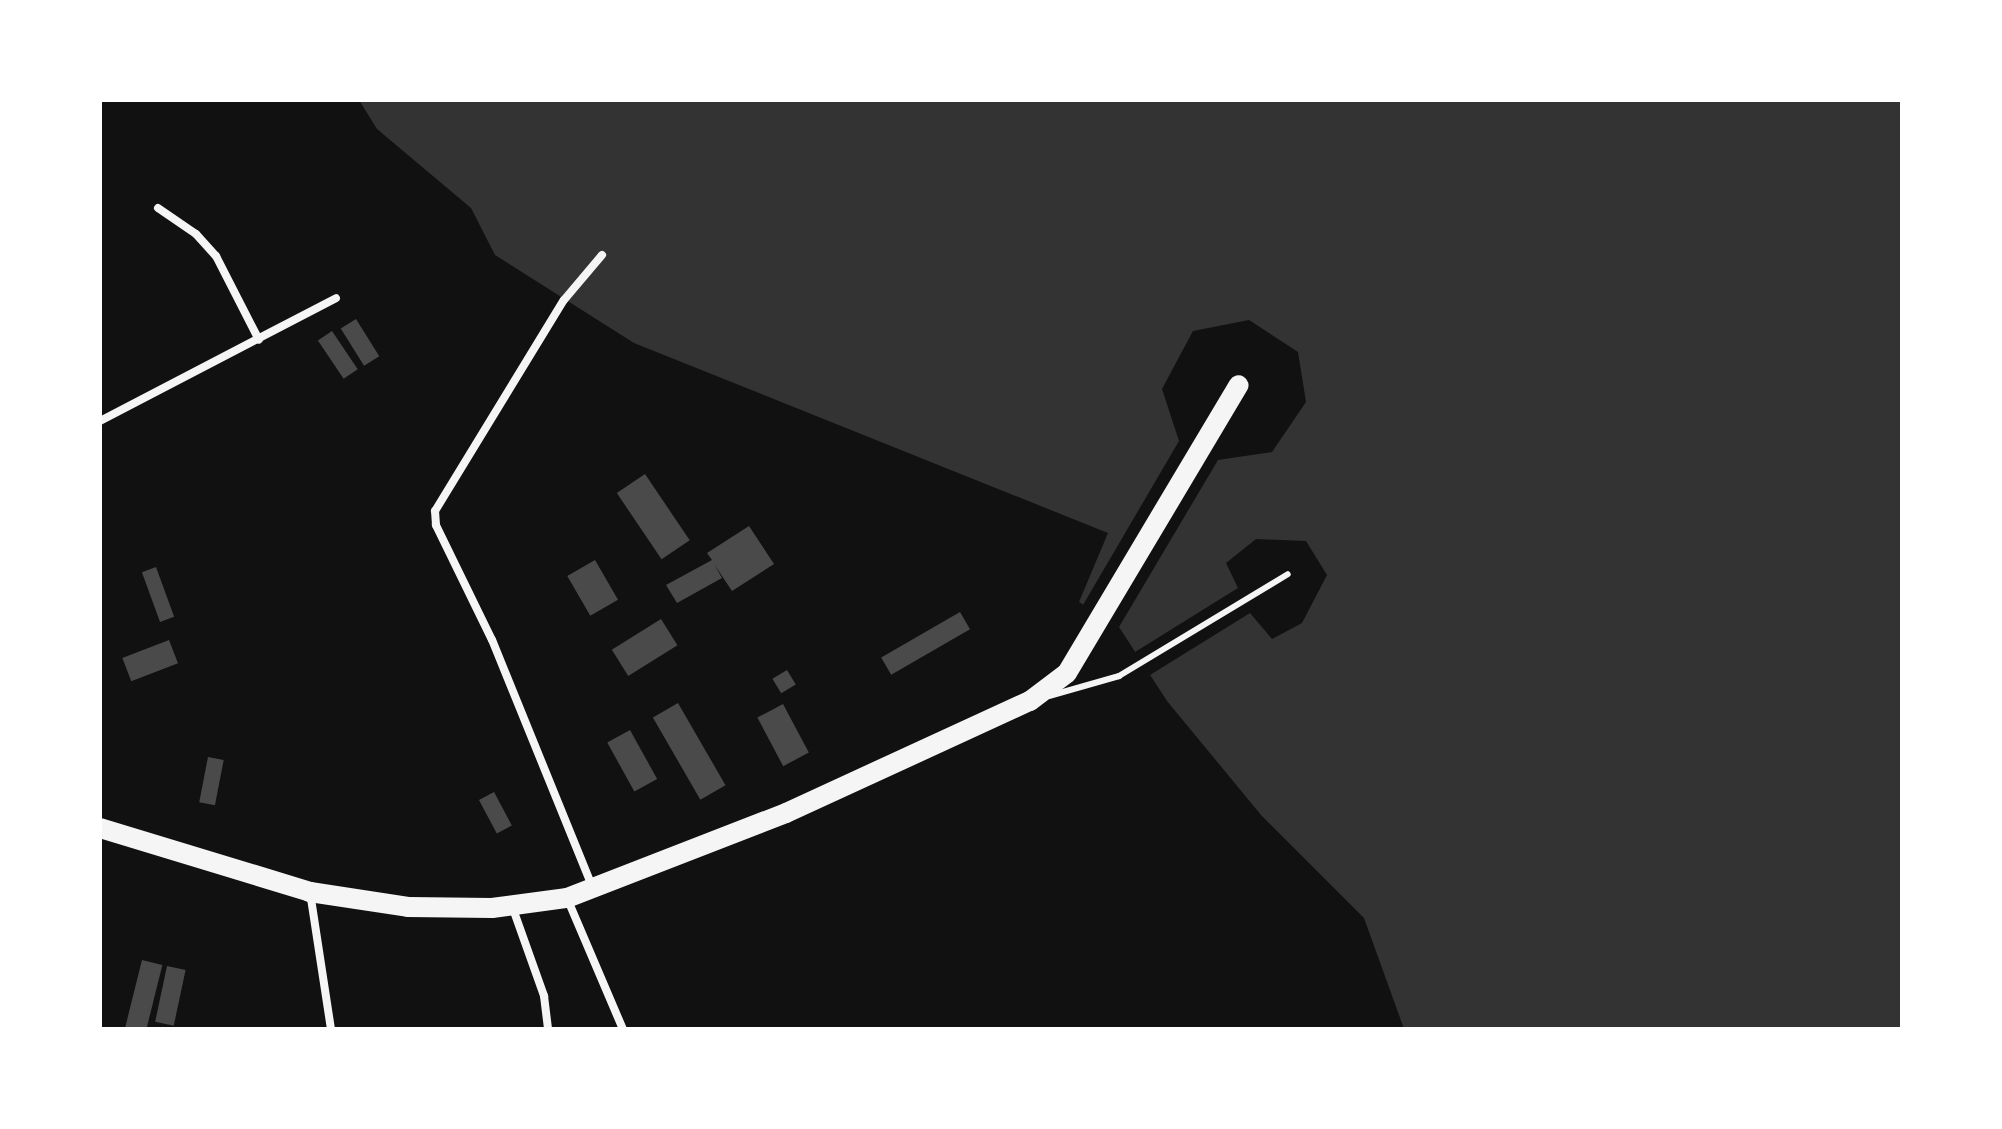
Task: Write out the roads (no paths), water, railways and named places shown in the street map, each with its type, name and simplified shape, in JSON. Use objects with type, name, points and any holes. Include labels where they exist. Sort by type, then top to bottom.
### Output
[{"type":"main road","points":[[100,828],[310,892],[408,907],[511,905],[567,898],[786,813],[1030,701],[1067,673],[1239,385]]},
{"type":"street","points":[[158,208],[196,234],[216,256],[259,340]]},
{"type":"street","points":[[592,886],[492,640],[436,525],[435,511],[564,300],[602,255]]},
{"type":"street","points":[[100,421],[336,298]]},
{"type":"street","points":[[310,892],[331,1029]]},
{"type":"street","points":[[567,898],[623,1029]]},
{"type":"street","points":[[511,905],[544,996],[548,1029]]},
{"type":"lane","points":[[1030,701],[1119,676],[1288,574]]}]
